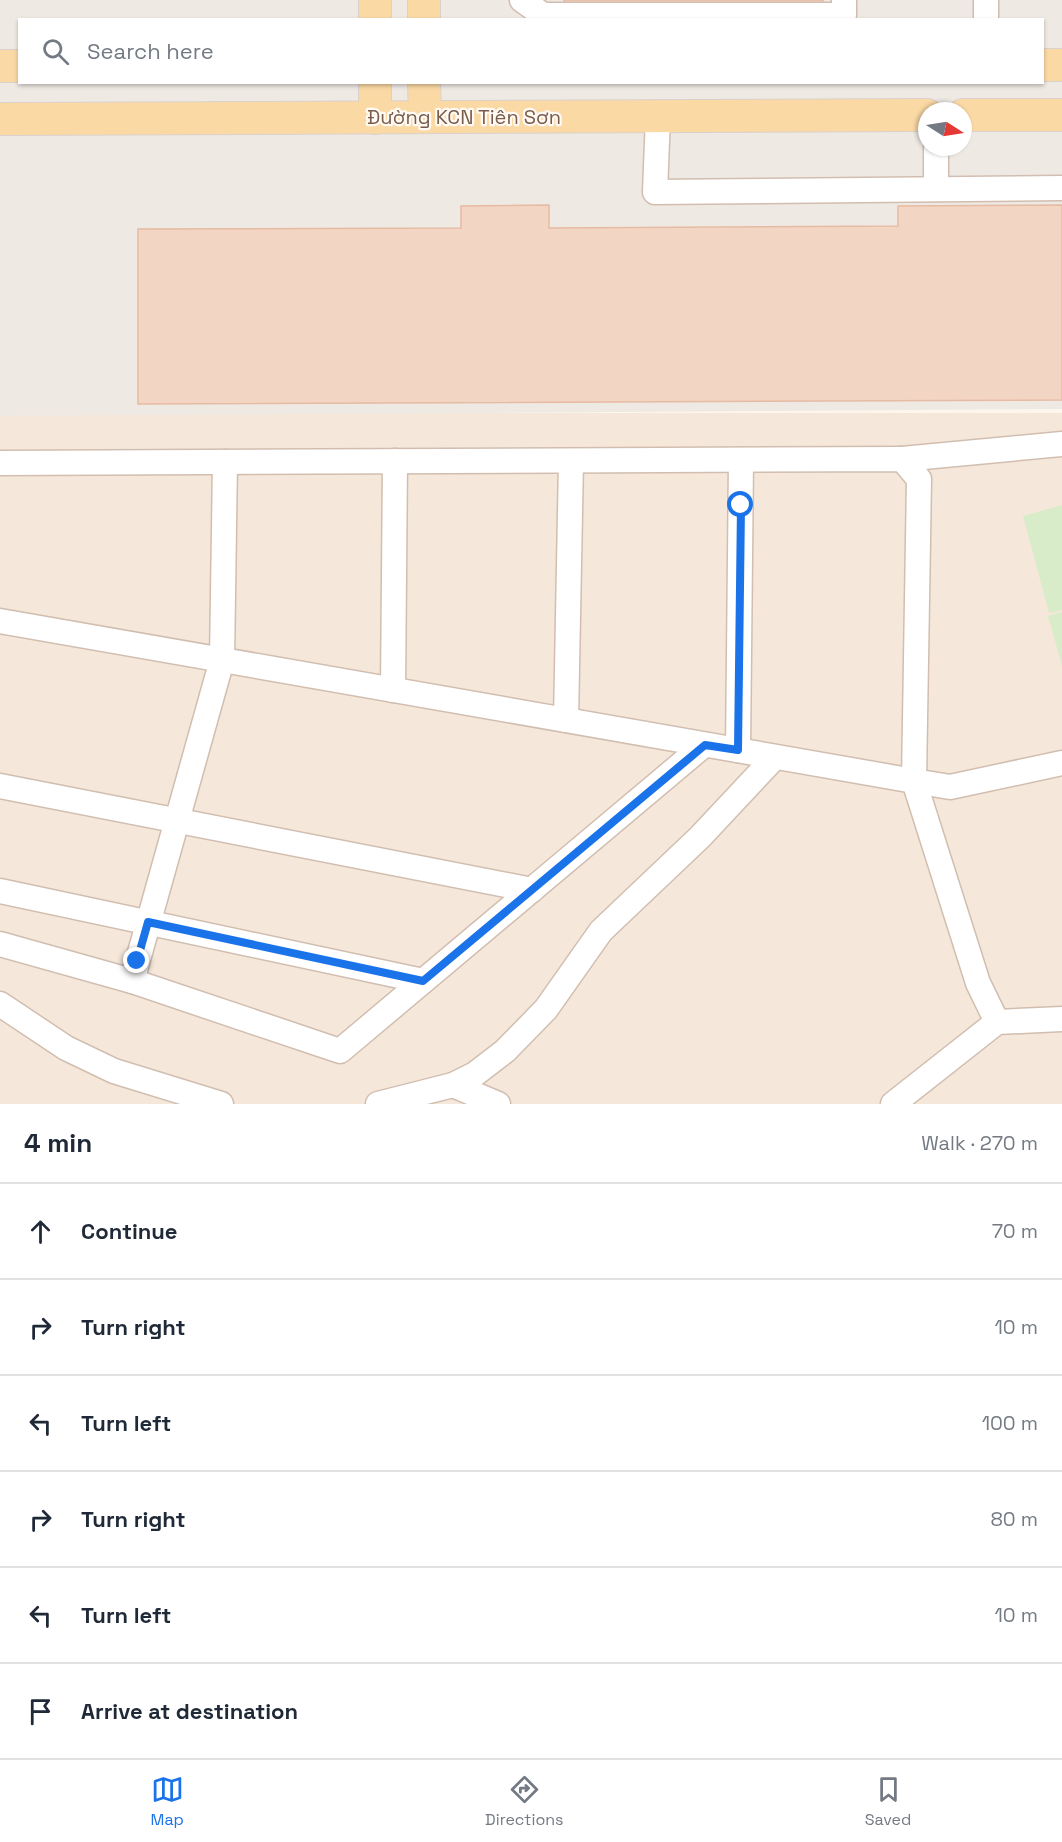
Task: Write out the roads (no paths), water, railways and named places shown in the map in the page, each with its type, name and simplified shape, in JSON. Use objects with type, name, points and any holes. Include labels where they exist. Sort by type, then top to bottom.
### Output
[{"type":"main road","points":[[375,0],[375,18]]},
{"type":"main road","points":[[424,0],[424,18]]},
{"type":"main road","points":[[1044,65],[1062,65]]},
{"type":"main road","points":[[0,66],[18,66]]},
{"type":"main road","points":[[375,84],[375,118]]},
{"type":"main road","points":[[424,84],[425,117]]},
{"type":"main road","name":"Đường KCN Tiên Sơn","points":[[0,119],[918,115]]},
{"type":"main road","points":[[972,115],[1062,115]]},
{"type":"street","points":[[522,0],[543,15],[844,15],[844,0]]},
{"type":"street","points":[[986,0],[986,18]]},
{"type":"street","points":[[658,116],[655,192],[1062,188]]},
{"type":"street","points":[[936,156],[936,189]]},
{"type":"street","points":[[0,463],[902,459],[1062,444]]},
{"type":"street","points":[[902,459],[919,479],[914,781],[978,983],[997,1022]]},
{"type":"street","points":[[566,720],[571,460]]},
{"type":"street","points":[[738,750],[741,460]]},
{"type":"street","points":[[393,690],[395,461]]},
{"type":"street","points":[[132,981],[222,660],[225,462]]},
{"type":"street","points":[[0,621],[950,787],[1062,763]]},
{"type":"street","points":[[0,944],[132,981],[340,1051],[705,745]]},
{"type":"street","points":[[378,1104],[453,1085],[490,1062],[546,1009],[601,931],[700,837],[774,758]]},
{"type":"street","points":[[0,786],[532,890]]},
{"type":"street","points":[[0,891],[423,981]]},
{"type":"street","points":[[0,1004],[66,1048],[114,1071],[221,1104]]},
{"type":"street","points":[[893,1104],[997,1022],[1062,1019]]},
{"type":"street","points":[[453,1085],[498,1104]]}]
